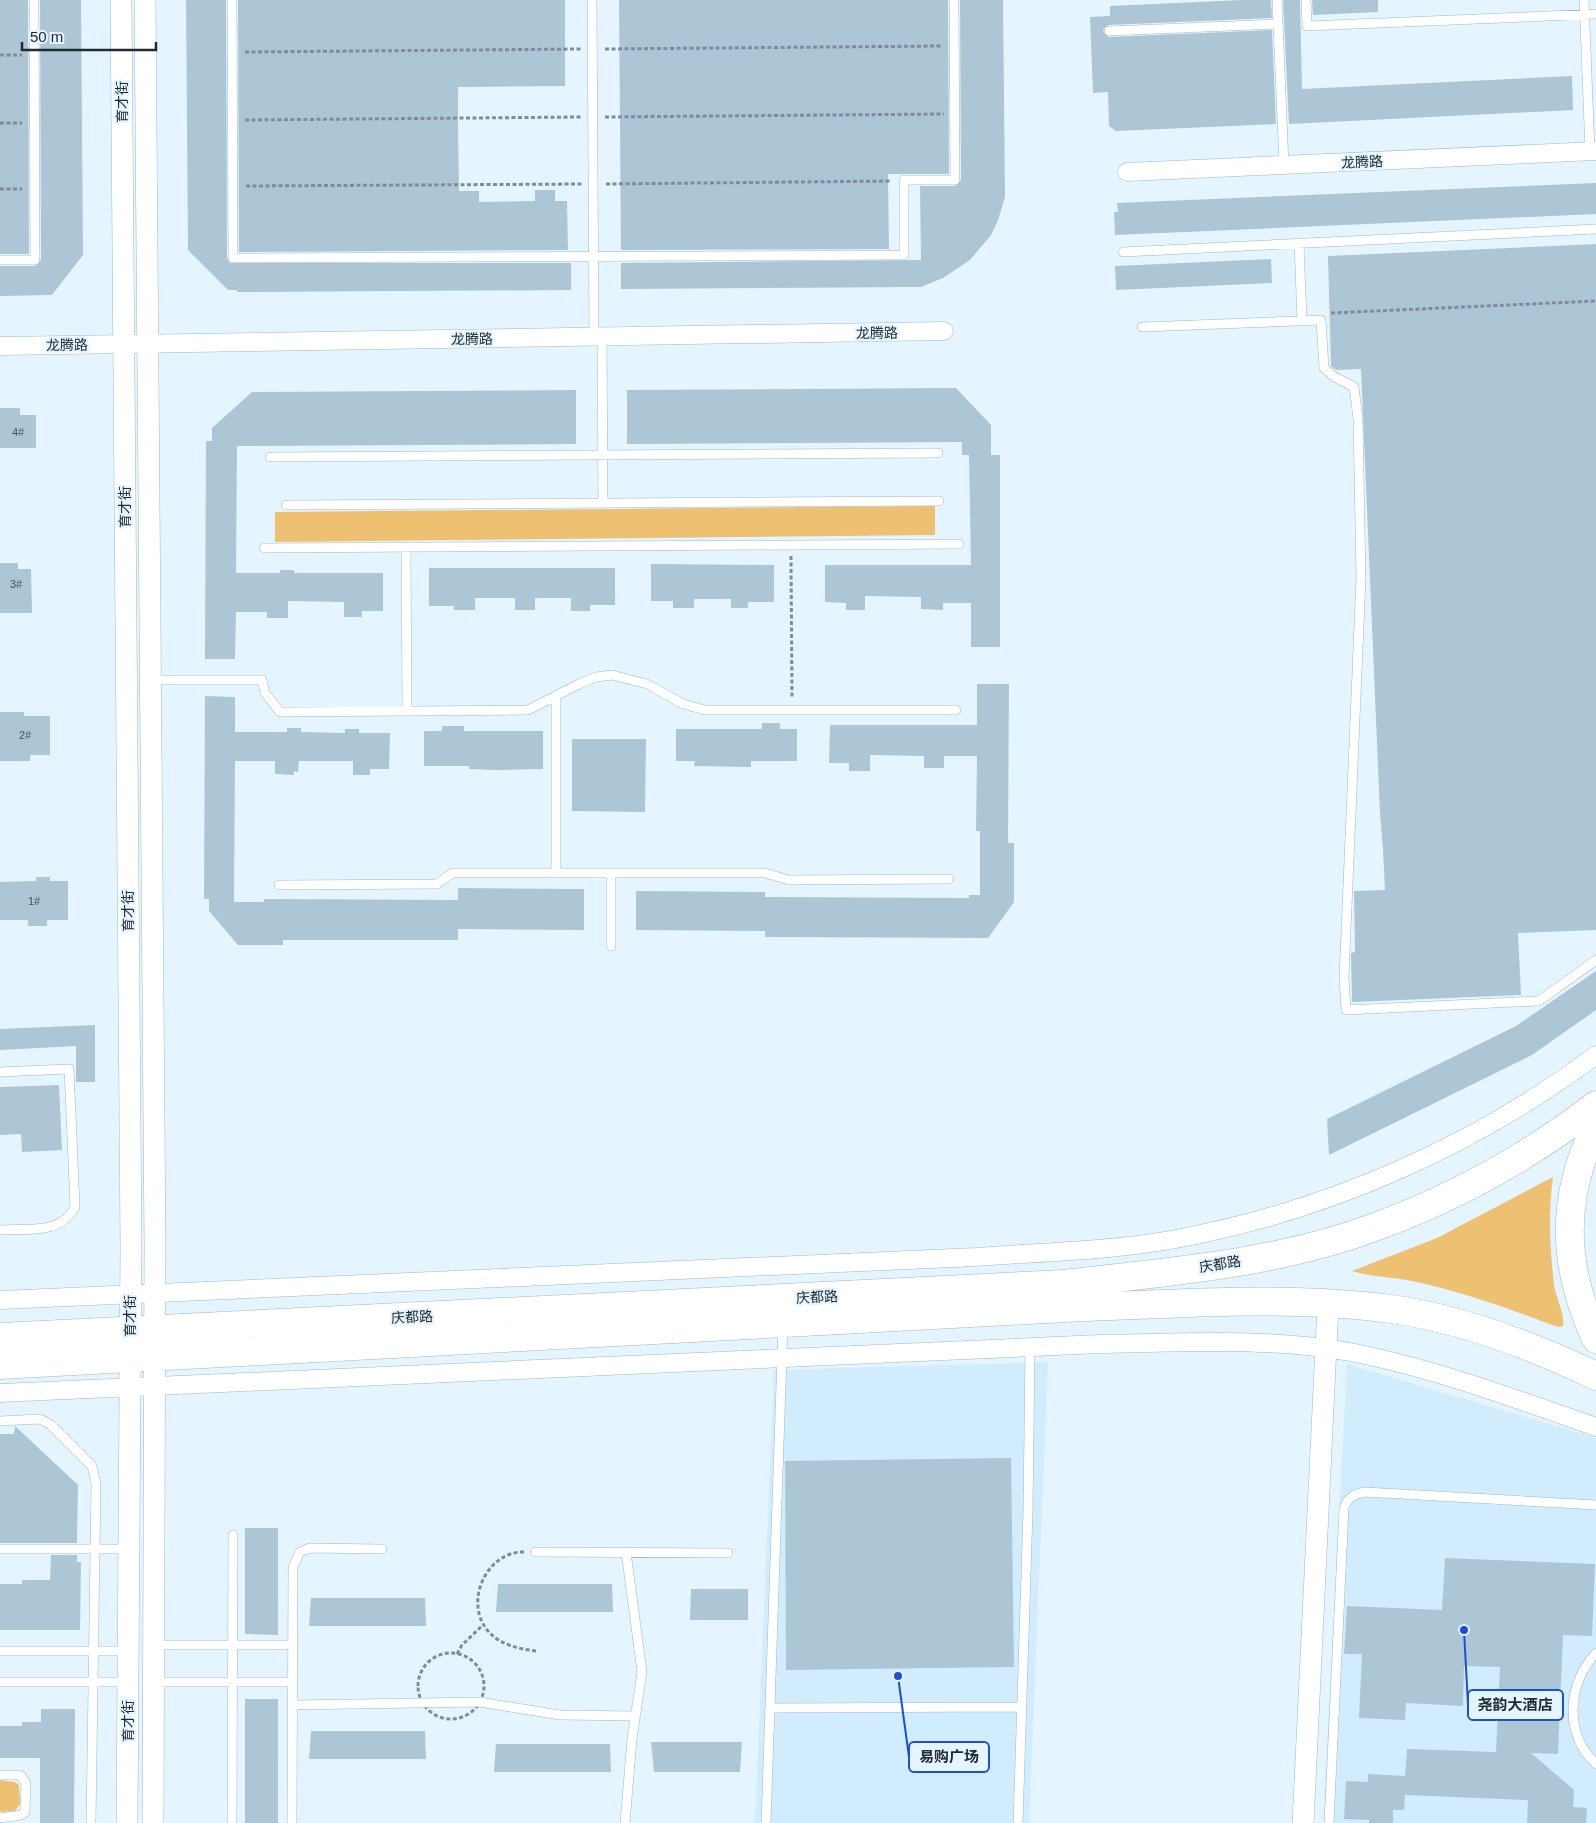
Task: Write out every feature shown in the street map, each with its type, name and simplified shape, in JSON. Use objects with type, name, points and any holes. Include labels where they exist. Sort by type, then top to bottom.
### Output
[{"type":"highway","name":"庆都路","points":[[0,1337],[1063,1284],[1242,1261],[1312,1246],[1374,1228],[1405,1215],[1531,1152],[1596,1105]]},
{"type":"highway","points":[[1596,1126],[1587,1144],[1574,1184],[1569,1216],[1569,1242],[1577,1292],[1596,1339]]},
{"type":"highway","name":"庆都路","points":[[0,1365],[1180,1303],[1239,1302],[1328,1304],[1393,1310],[1453,1322],[1516,1341],[1596,1376]]},
{"type":"street","name":"育才街","points":[[121,0],[130,1294],[142,1330],[142,1358],[130,1387],[127,1823]]},
{"type":"street","name":"育才街","points":[[142,1330],[155,1293],[145,0]]},
{"type":"street","name":"龙腾路","points":[[1127,172],[1593,151]]},
{"type":"street","name":"龙腾路","points":[[0,346],[944,332]]},
{"type":"street","points":[[0,1300],[976,1256],[1092,1249],[1177,1239],[1316,1203],[1396,1171],[1506,1117],[1596,1055]]},
{"type":"street","points":[[1303,1823],[1328,1304]]},
{"type":"street","points":[[0,1393],[782,1358],[1030,1348],[1251,1342],[1326,1349],[1375,1358],[1425,1372],[1596,1427]]},
{"type":"street","name":"育才街","points":[[142,1358],[154,1386],[153,1823]]},
{"type":"lane","points":[[0,260],[35,260],[34,0]]},
{"type":"lane","points":[[232,0],[233,258],[904,255],[904,181],[955,180],[954,0]]},
{"type":"lane","points":[[592,0],[593,256],[603,455],[603,503]]},
{"type":"lane","points":[[1277,0],[1284,165]]},
{"type":"lane","points":[[1306,0],[1307,26],[1596,14]]},
{"type":"lane","points":[[1584,0],[1593,151]]},
{"type":"lane","points":[[1109,30],[1278,24]]},
{"type":"lane","points":[[1123,252],[1596,229]]},
{"type":"lane","points":[[1299,243],[1302,320]]},
{"type":"lane","points":[[1142,327],[1321,320],[1324,368],[1333,376],[1354,387],[1358,419],[1360,578],[1344,978],[1346,1010],[1539,1001],[1596,960]]},
{"type":"lane","points":[[270,457],[938,453]]},
{"type":"lane","points":[[286,505],[939,501]]},
{"type":"lane","points":[[264,548],[959,544]]},
{"type":"lane","points":[[406,548],[407,711]]},
{"type":"lane","points":[[150,680],[262,680],[265,693],[280,712],[528,710],[596,677],[612,675],[647,684],[683,704],[705,710],[956,710]]},
{"type":"lane","points":[[556,697],[556,874]]},
{"type":"lane","points":[[279,885],[437,884],[452,874],[766,873],[789,880],[949,879]]},
{"type":"lane","points":[[611,874],[611,946]]},
{"type":"lane","points":[[0,1072],[69,1068],[75,1207],[69,1219],[54,1227],[0,1230]]},
{"type":"lane","points":[[766,1823],[783,1324]]},
{"type":"lane","points":[[1018,1823],[1028,1511],[1030,1348]]},
{"type":"lane","points":[[0,1421],[40,1419],[51,1425],[92,1466],[96,1483],[91,1823]]},
{"type":"lane","points":[[1329,1823],[1344,1508],[1346,1501],[1355,1494],[1365,1492],[1596,1505]]},
{"type":"lane","points":[[232,1823],[233,1535]]},
{"type":"lane","points":[[292,1823],[293,1567],[300,1552],[310,1548],[382,1549]]},
{"type":"lane","points":[[0,1549],[129,1549]]},
{"type":"lane","points":[[535,1552],[728,1553]]},
{"type":"lane","points":[[625,1823],[627,1783],[642,1672],[626,1552]]},
{"type":"lane","points":[[153,1645],[293,1645]]},
{"type":"lane","points":[[0,1651],[128,1651]]},
{"type":"lane","points":[[1596,1653],[1579,1677],[1572,1711],[1581,1745],[1596,1764]]},
{"type":"lane","points":[[0,1682],[128,1682]]},
{"type":"lane","points":[[153,1682],[292,1682]]},
{"type":"lane","points":[[292,1705],[479,1702],[560,1716],[635,1716]]},
{"type":"lane","points":[[771,1708],[1022,1708]]},
{"type":"lane","points":[[0,1775],[20,1775],[26,1782],[25,1812],[22,1815],[0,1818]]},
{"type":"path","points":[[0,55],[34,54]]},
{"type":"path","points":[[0,123],[34,122]]},
{"type":"path","points":[[232,186],[904,181]]},
{"type":"path","points":[[0,189],[34,189]]},
{"type":"path","points":[[1321,320],[1326,313],[1596,301]]},
{"type":"path","points":[[790,545],[792,710]]},
{"type":"path","points":[[535,1552],[516,1552],[497,1559],[483,1578],[477,1600],[484,1624],[495,1637],[518,1648],[537,1651]]},
{"type":"path","points":[[457,1654],[466,1640],[484,1624]]},
{"type":"path","points":[[457,1654],[469,1659],[480,1671],[484,1687],[479,1702],[470,1713],[451,1719],[431,1713],[422,1703],[417,1687],[423,1668],[437,1656],[457,1654]]},
{"type":"shaded area","points":[[935,506],[935,535],[275,542],[275,512]]},
{"type":"shaded area","points":[[1553,1177],[1550,1218],[1551,1258],[1554,1285],[1563,1316],[1563,1326],[1558,1327],[1486,1301],[1431,1285],[1352,1271],[1437,1238]]},
{"type":"shaded area","points":[[1048,1362],[1029,1823],[755,1823],[774,1370]]},
{"type":"shaded area","points":[[1347,1364],[1596,1438],[1596,1823],[1323,1823]]},
{"type":"shaded area","points":[[0,1780],[15,1782],[19,1785],[20,1804],[15,1811],[0,1812]]},
{"type":"building","points":[[0,0],[28,0],[29,254],[0,254]]},
{"type":"building","points":[[40,0],[81,0],[83,255],[52,295],[0,296],[0,266],[35,266],[41,260]]},
{"type":"building","points":[[186,0],[226,0],[227,258],[230,263],[571,263],[571,290],[237,292],[237,290],[228,290],[188,250]]},
{"type":"building","points":[[238,0],[565,0],[565,86],[458,87],[458,127],[459,191],[479,191],[479,202],[535,201],[535,190],[555,190],[555,201],[567,201],[568,250],[239,252]]},
{"type":"building","points":[[619,0],[948,0],[949,174],[888,174],[889,249],[621,250]]},
{"type":"building","points":[[960,0],[1003,0],[1005,197],[991,235],[970,260],[943,278],[921,287],[621,289],[621,263],[921,260],[920,186],[955,186],[961,180]]},
{"type":"building","points":[[1271,0],[1272,18],[1109,25],[1104,28],[1103,32],[1109,37],[1272,30],[1276,124],[1116,131],[1109,126],[1108,92],[1093,93],[1090,17],[1110,16],[1110,6]]},
{"type":"building","points":[[1283,0],[1300,0],[1302,89],[1572,76],[1573,110],[1289,124]]},
{"type":"building","points":[[1312,0],[1378,0],[1378,12],[1313,15]]},
{"type":"building","points":[[1596,183],[1596,214],[1115,235],[1114,212],[1118,212],[1117,203]]},
{"type":"building","points":[[1596,244],[1596,930],[1518,933],[1521,995],[1352,1002],[1351,953],[1355,952],[1354,891],[1385,890],[1361,369],[1336,370],[1331,366],[1328,256]]},
{"type":"building","points":[[1271,259],[1272,283],[1116,290],[1115,266]]},
{"type":"building","points":[[956,388],[991,425],[991,455],[1000,455],[1000,647],[971,647],[971,603],[943,603],[943,610],[921,609],[921,597],[865,596],[865,610],[846,610],[846,603],[825,602],[825,565],[971,565],[969,455],[962,455],[962,442],[627,444],[627,390]]},
{"type":"building","points":[[576,390],[576,444],[237,446],[236,573],[280,573],[280,570],[294,570],[294,573],[383,573],[383,611],[362,611],[362,617],[344,617],[344,602],[288,601],[288,618],[267,618],[267,612],[236,612],[235,659],[205,659],[206,441],[212,441],[212,428],[252,392]]},
{"type":"building","points":[[0,408],[20,408],[20,415],[36,415],[36,448],[0,448]]},
{"type":"building","points":[[0,563],[18,563],[18,569],[31,569],[32,613],[0,613]]},
{"type":"building","points":[[651,564],[774,565],[774,602],[748,602],[748,608],[731,608],[731,599],[694,599],[694,608],[673,608],[673,601],[651,601]]},
{"type":"building","points":[[429,568],[615,568],[615,605],[590,605],[590,611],[571,611],[571,598],[535,598],[535,610],[515,610],[515,598],[475,598],[475,610],[454,610],[454,606],[429,606]]},
{"type":"building","points":[[977,684],[1009,684],[1008,843],[1014,843],[1014,902],[988,938],[765,937],[765,931],[636,930],[636,891],[765,892],[765,897],[969,898],[969,895],[980,895],[980,831],[976,831],[977,756],[944,756],[944,768],[924,768],[924,756],[870,755],[870,771],[849,771],[849,763],[829,763],[830,725],[977,725]]},
{"type":"building","points":[[205,696],[235,697],[235,732],[287,732],[287,728],[301,728],[301,732],[345,733],[345,729],[359,729],[359,733],[390,733],[389,769],[370,769],[370,775],[353,775],[353,761],[299,761],[298,772],[294,771],[294,775],[275,774],[275,761],[235,761],[234,902],[264,902],[264,899],[458,900],[458,888],[584,889],[584,930],[458,929],[458,940],[283,940],[283,945],[238,945],[209,911],[209,899],[204,899]]},
{"type":"building","points":[[0,712],[24,712],[24,716],[50,716],[50,755],[30,755],[30,761],[0,761]]},
{"type":"building","points":[[762,723],[780,723],[780,729],[797,729],[797,761],[751,761],[751,767],[694,766],[695,761],[676,761],[676,729],[762,729]]},
{"type":"building","points":[[442,726],[464,726],[464,731],[543,731],[543,769],[496,770],[469,769],[469,766],[424,766],[424,731],[442,731]]},
{"type":"building","points":[[572,739],[646,739],[645,812],[572,811]]},
{"type":"building","points":[[36,877],[50,877],[50,881],[68,881],[68,920],[47,920],[47,926],[28,926],[28,920],[0,920],[0,882],[36,881]]},
{"type":"building","points":[[1596,971],[1596,1010],[1532,1055],[1329,1155],[1327,1119],[1516,1026]]},
{"type":"building","points":[[95,1025],[95,1082],[76,1082],[76,1046],[0,1050],[0,1029]]},
{"type":"building","points":[[59,1085],[62,1150],[22,1152],[21,1134],[0,1135],[0,1087]]},
{"type":"building","points":[[15,1426],[78,1485],[77,1543],[0,1543],[0,1434],[14,1434]]},
{"type":"building","points":[[1011,1458],[1014,1667],[786,1670],[785,1461]]},
{"type":"building","points":[[245,1528],[278,1528],[278,1635],[245,1634]]},
{"type":"building","points":[[51,1555],[77,1555],[77,1562],[81,1562],[80,1630],[0,1630],[0,1584],[22,1584],[22,1580],[50,1580]]},
{"type":"building","points":[[1445,1558],[1595,1564],[1592,1636],[1563,1635],[1558,1754],[1531,1753],[1574,1790],[1573,1807],[1587,1808],[1586,1823],[1527,1823],[1528,1800],[1405,1795],[1404,1810],[1393,1810],[1393,1823],[1369,1823],[1369,1820],[1344,1819],[1346,1781],[1368,1782],[1368,1774],[1405,1776],[1407,1749],[1496,1752],[1500,1667],[1464,1666],[1463,1706],[1406,1703],[1405,1720],[1359,1718],[1362,1654],[1344,1654],[1347,1606],[1442,1610]]},
{"type":"building","points":[[498,1584],[612,1584],[613,1612],[496,1612]]},
{"type":"building","points":[[691,1589],[748,1589],[748,1620],[690,1620]]},
{"type":"building","points":[[311,1598],[425,1598],[426,1626],[309,1626]]},
{"type":"building","points":[[245,1699],[278,1699],[278,1823],[245,1823]]},
{"type":"building","points":[[41,1709],[75,1709],[74,1823],[40,1823],[40,1758],[0,1758],[0,1726],[22,1726],[22,1722],[41,1722]]},
{"type":"building","points":[[311,1731],[425,1731],[426,1759],[309,1759]]},
{"type":"building","points":[[651,1742],[742,1742],[740,1772],[654,1772]]},
{"type":"building","points":[[496,1744],[610,1744],[611,1772],[494,1772]]},
{"type":"place","name":"尧韵大酒店","points":[[1464,1630]]},
{"type":"place","name":"易购广场","points":[[898,1676]]}]
